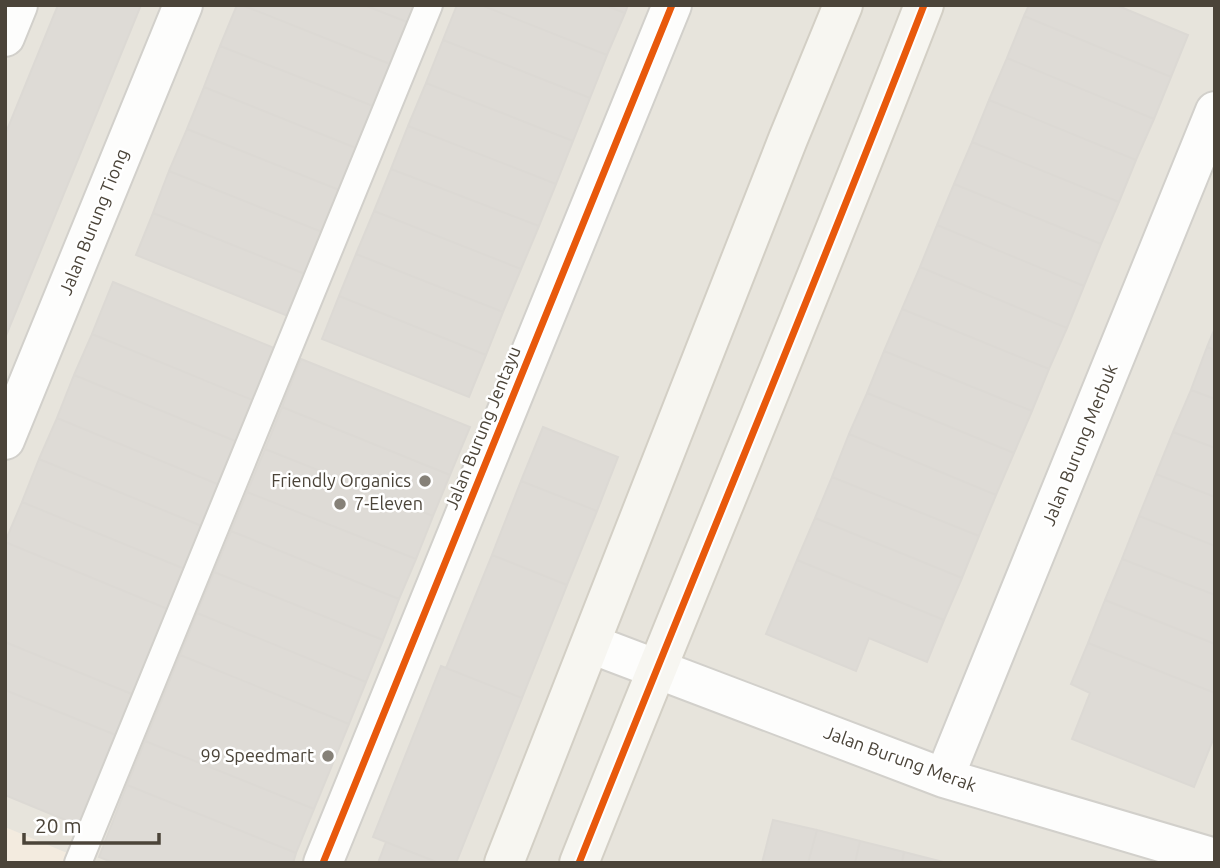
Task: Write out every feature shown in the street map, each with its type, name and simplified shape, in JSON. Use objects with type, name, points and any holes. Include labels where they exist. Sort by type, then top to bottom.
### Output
[{"type":"street","points":[[5,37],[18,5]]},
{"type":"street","name":"Jalan Burung Tiong","points":[[5,440],[183,5]]},
{"type":"street","name":"Jalan Burung Jentayu","points":[[323,863],[673,5]]},
{"type":"street","points":[[504,863],[843,5]]},
{"type":"street","points":[[579,863],[833,239],[924,5]]},
{"type":"street","name":"Jalan Burung Merbuk","points":[[944,778],[1215,111]]},
{"type":"street","name":"Jalan Burung Merak","points":[[591,643],[944,778],[1215,858]]},
{"type":"lane","points":[[78,863],[429,5]]},
{"type":"shaded area","points":[[5,5],[1215,5],[1215,863],[5,863]]},
{"type":"shaded area","points":[[5,827],[91,863],[5,863]]},
{"type":"building","points":[[58,5],[141,5],[5,338],[5,135]]},
{"type":"building","points":[[237,5],[390,64],[373,106],[220,46]]},
{"type":"building","points":[[242,5],[364,5],[407,22],[390,64]]},
{"type":"building","points":[[364,5],[414,5],[407,22]]},
{"type":"building","points":[[457,5],[481,5],[607,55],[590,98],[443,40]]},
{"type":"building","points":[[481,5],[605,5],[625,13],[607,55]]},
{"type":"building","points":[[605,5],[628,5],[625,13]]},
{"type":"building","points":[[1029,5],[1116,5],[1188,35],[1171,77],[1024,16]]},
{"type":"building","points":[[1024,16],[1171,77],[1154,119],[1007,58]]},
{"type":"building","points":[[443,40],[590,98],[573,141],[426,83]]},
{"type":"building","points":[[220,46],[373,106],[356,148],[204,87]]},
{"type":"building","points":[[1007,58],[1154,119],[1136,160],[989,100]]},
{"type":"building","points":[[426,83],[573,141],[556,184],[408,126]]},
{"type":"building","points":[[204,87],[356,148],[339,190],[187,129]]},
{"type":"building","points":[[989,100],[1136,160],[1119,202],[972,142]]},
{"type":"building","points":[[408,126],[556,184],[539,226],[391,169]]},
{"type":"building","points":[[187,129],[339,190],[322,232],[169,171]]},
{"type":"building","points":[[972,142],[1119,202],[1101,244],[954,184]]},
{"type":"building","points":[[391,169],[539,226],[521,269],[374,211]]},
{"type":"building","points":[[169,171],[322,232],[305,274],[153,213]]},
{"type":"building","points":[[954,184],[1101,244],[1084,286],[937,225]]},
{"type":"building","points":[[374,211],[521,269],[503,312],[356,254]]},
{"type":"building","points":[[153,213],[305,274],[288,316],[136,255]]},
{"type":"building","points":[[937,225],[1084,286],[1067,328],[920,267]]},
{"type":"building","points":[[356,254],[503,312],[486,355],[339,296]]},
{"type":"building","points":[[920,267],[1067,328],[1049,369],[902,309]]},
{"type":"building","points":[[113,282],[284,352],[262,404],[92,334]]},
{"type":"building","points":[[339,296],[486,355],[469,397],[322,339]]},
{"type":"building","points":[[902,309],[1049,369],[1032,411],[884,351]]},
{"type":"building","points":[[1215,328],[1215,350],[1207,347]]},
{"type":"building","points":[[92,334],[262,404],[245,445],[74,375]]},
{"type":"building","points":[[1207,347],[1215,350],[1215,399],[1191,390]]},
{"type":"building","points":[[884,351],[1032,411],[1014,453],[867,393]]},
{"type":"building","points":[[301,359],[470,427],[450,475],[282,407]]},
{"type":"building","points":[[74,375],[245,445],[227,488],[57,418]]},
{"type":"building","points":[[1191,390],[1215,399],[1215,448],[1173,432]]},
{"type":"building","points":[[867,393],[1014,453],[996,495],[849,434]]},
{"type":"building","points":[[282,407],[450,475],[433,516],[265,449]]},
{"type":"building","points":[[57,418],[227,488],[209,529],[39,459]]},
{"type":"building","points":[[543,427],[618,457],[597,511],[521,481]]},
{"type":"building","points":[[1173,432],[1215,448],[1215,497],[1156,474]]},
{"type":"building","points":[[849,434],[996,495],[979,536],[832,477]]},
{"type":"building","name":"7-Eleven","points":[[265,449],[433,516],[416,559],[247,492]]},
{"type":"building","points":[[39,459],[209,529],[192,572],[22,502]]},
{"type":"building","points":[[1156,474],[1215,497],[1215,546],[1139,516]]},
{"type":"building","points":[[832,477],[979,536],[962,578],[815,518]]},
{"type":"building","points":[[521,481],[597,511],[567,585],[492,555]]},
{"type":"building","points":[[247,492],[416,559],[399,599],[231,531]]},
{"type":"building","points":[[22,502],[192,572],[175,612],[5,542]]},
{"type":"building","points":[[1139,516],[1215,546],[1215,595],[1122,559]]},
{"type":"building","points":[[815,518],[962,578],[944,620],[797,560]]},
{"type":"building","points":[[231,531],[399,599],[383,640],[214,572]]},
{"type":"building","points":[[5,542],[175,612],[139,697],[5,642]]},
{"type":"building","points":[[492,555],[567,585],[522,698],[446,668]]},
{"type":"building","points":[[1122,559],[1215,595],[1215,644],[1105,600]]},
{"type":"building","points":[[797,560],[944,620],[927,662],[869,638],[856,671],[766,634]]},
{"type":"building","points":[[214,572],[383,640],[366,682],[197,613]]},
{"type":"building","points":[[1105,600],[1215,644],[1215,693],[1088,643]]},
{"type":"building","points":[[197,613],[366,682],[349,724],[180,655]]},
{"type":"building","points":[[5,642],[139,697],[123,738],[5,690]]},
{"type":"building","points":[[1088,643],[1215,693],[1215,735],[1194,787],[1072,739],[1090,693],[1071,684]]},
{"type":"building","points":[[180,655],[349,724],[314,809],[145,741]]},
{"type":"building","points":[[441,666],[522,698],[456,863],[439,863],[373,837]]},
{"type":"building","points":[[5,690],[123,738],[87,829],[5,795]]},
{"type":"building","points":[[145,741],[314,809],[296,853],[127,785]]},
{"type":"building","points":[[127,785],[296,853],[293,863],[114,863],[99,857]]},
{"type":"building","points":[[773,820],[817,830],[808,863],[762,863]]},
{"type":"building","points":[[817,830],[860,841],[855,863],[808,863]]},
{"type":"building","points":[[860,841],[904,852],[902,863],[855,863]]},
{"type":"building","points":[[386,842],[439,863],[378,863]]},
{"type":"building","points":[[904,852],[947,863],[902,863]]},
{"type":"cycle path","points":[[323,863],[672,5]]},
{"type":"cycle path","points":[[579,863],[924,5]]},
{"type":"place","name":"Friendly Organics","points":[[425,481]]},
{"type":"place","name":"7-Eleven","points":[[340,504]]},
{"type":"place","name":"99 Speedmart","points":[[328,756]]}]
